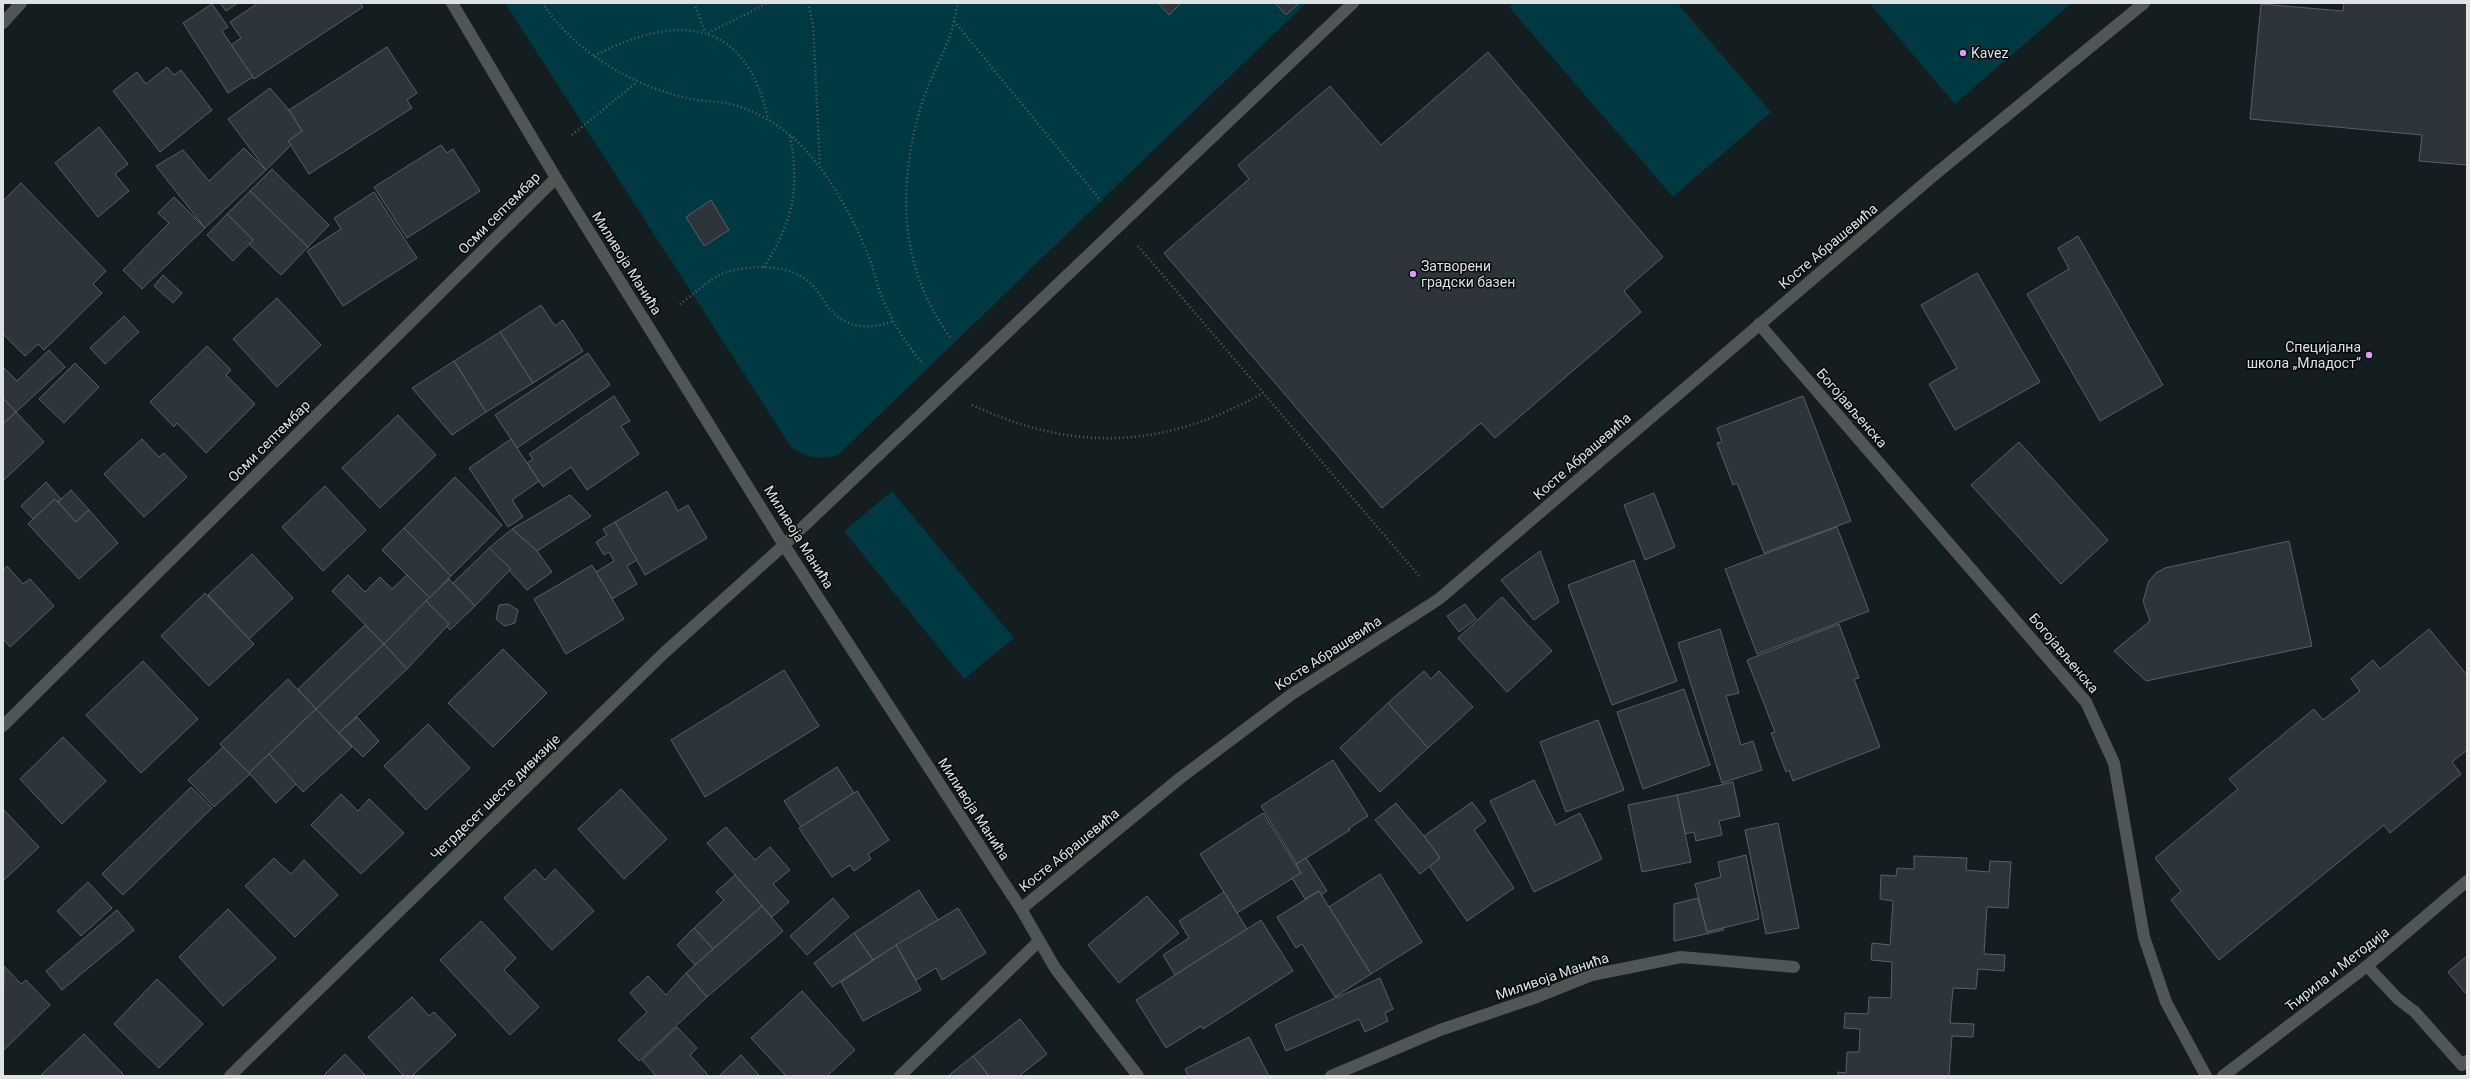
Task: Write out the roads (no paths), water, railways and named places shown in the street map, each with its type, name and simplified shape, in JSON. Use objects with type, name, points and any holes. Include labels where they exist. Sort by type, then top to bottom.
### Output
[{"type":"street","points":[[3,23],[21,3]]},
{"type":"street","name":"Миливоја Манића","points":[[452,3],[556,178],[784,545],[1021,909],[1055,968],[1138,1076]]},
{"type":"street","name":"Четрдесет шесте дивизије","points":[[230,1076],[664,653],[784,545],[1353,3]]},
{"type":"street","name":"Косте Абрашевића","points":[[1021,909],[1179,779],[1292,694],[1439,599],[1933,176],[2144,3]]},
{"type":"street","name":"Осми септембар","points":[[3,726],[556,178]]},
{"type":"street","name":"Богојављенска","points":[[1759,324],[2086,702],[2114,763],[2144,937],[2166,1002],[2206,1076]]},
{"type":"street","name":"Ћирила и Методија","points":[[2223,1076],[2367,966],[2467,881]]},
{"type":"street","points":[[900,1076],[1039,940]]},
{"type":"street","name":"Миливоја Манића","points":[[1331,1076],[1440,1030],[1536,997],[1592,975],[1681,957],[1794,967]]},
{"type":"street","points":[[2367,966],[2398,999],[2415,1012],[2465,1066]]},
{"type":"place","name":"Kavez","points":[[1963,53]]},
{"type":"place","name":"Затворени градски базен","points":[[1413,274]]},
{"type":"place","name":"Специјална школа „Младост”","points":[[2369,355]]}]
